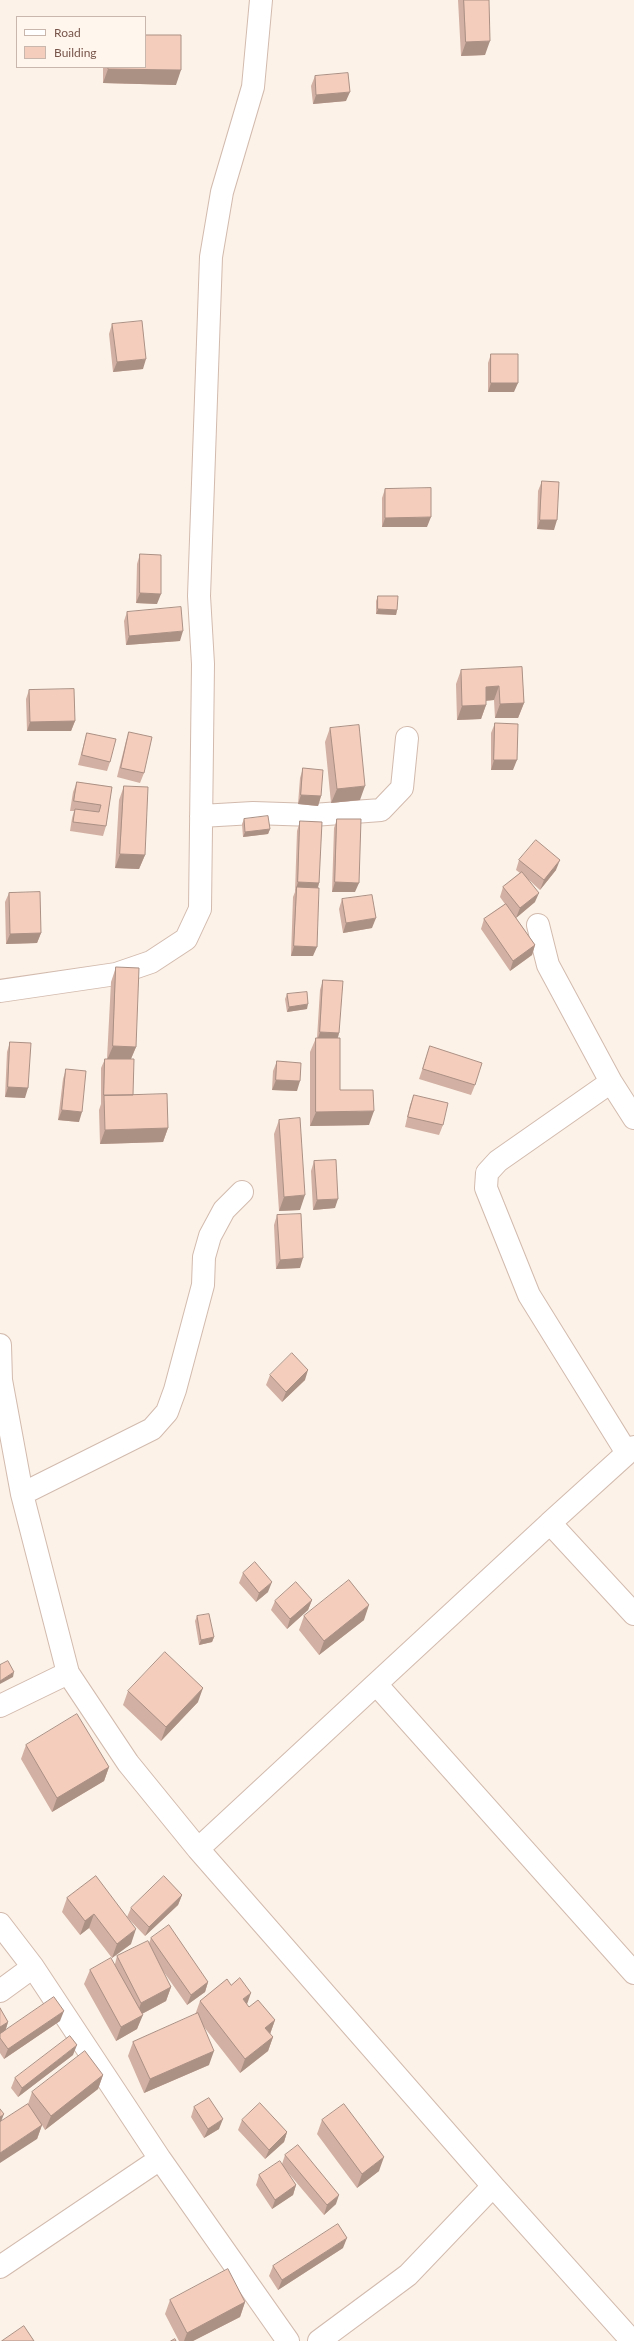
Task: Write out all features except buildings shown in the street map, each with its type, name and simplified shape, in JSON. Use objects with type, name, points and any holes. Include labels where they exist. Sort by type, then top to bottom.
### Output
[{"type":"street","points":[[0,991],[116,974],[151,962],[186,939],[200,909],[204,664],[199,596],[211,258],[222,192],[253,87],[261,0]]},
{"type":"street","points":[[201,816],[253,813],[313,815],[381,810],[402,788],[407,738]]},
{"type":"street","points":[[538,925],[548,964],[611,1082],[631,1105]]},
{"type":"street","points":[[198,1849],[630,1450],[529,1295],[486,1188],[487,1174],[498,1161],[611,1082]]},
{"type":"street","points":[[22,1494],[152,1429],[167,1412],[188,1344],[203,1285],[204,1257],[210,1236],[224,1210],[242,1192]]},
{"type":"street","points":[[0,1346],[1,1380],[22,1494],[68,1673],[128,1763],[198,1849],[493,2186],[632,2341]]},
{"type":"street","points":[[550,1523],[634,1614]]},
{"type":"street","points":[[0,1706],[68,1673]]},
{"type":"street","points":[[376,1684],[634,1973]]},
{"type":"street","points":[[0,1924],[33,1967],[160,2159],[288,2341]]},
{"type":"street","points":[[0,1991],[33,1967]]},
{"type":"street","points":[[0,2267],[160,2159]]},
{"type":"street","points":[[319,2341],[408,2275],[493,2186]]}]
